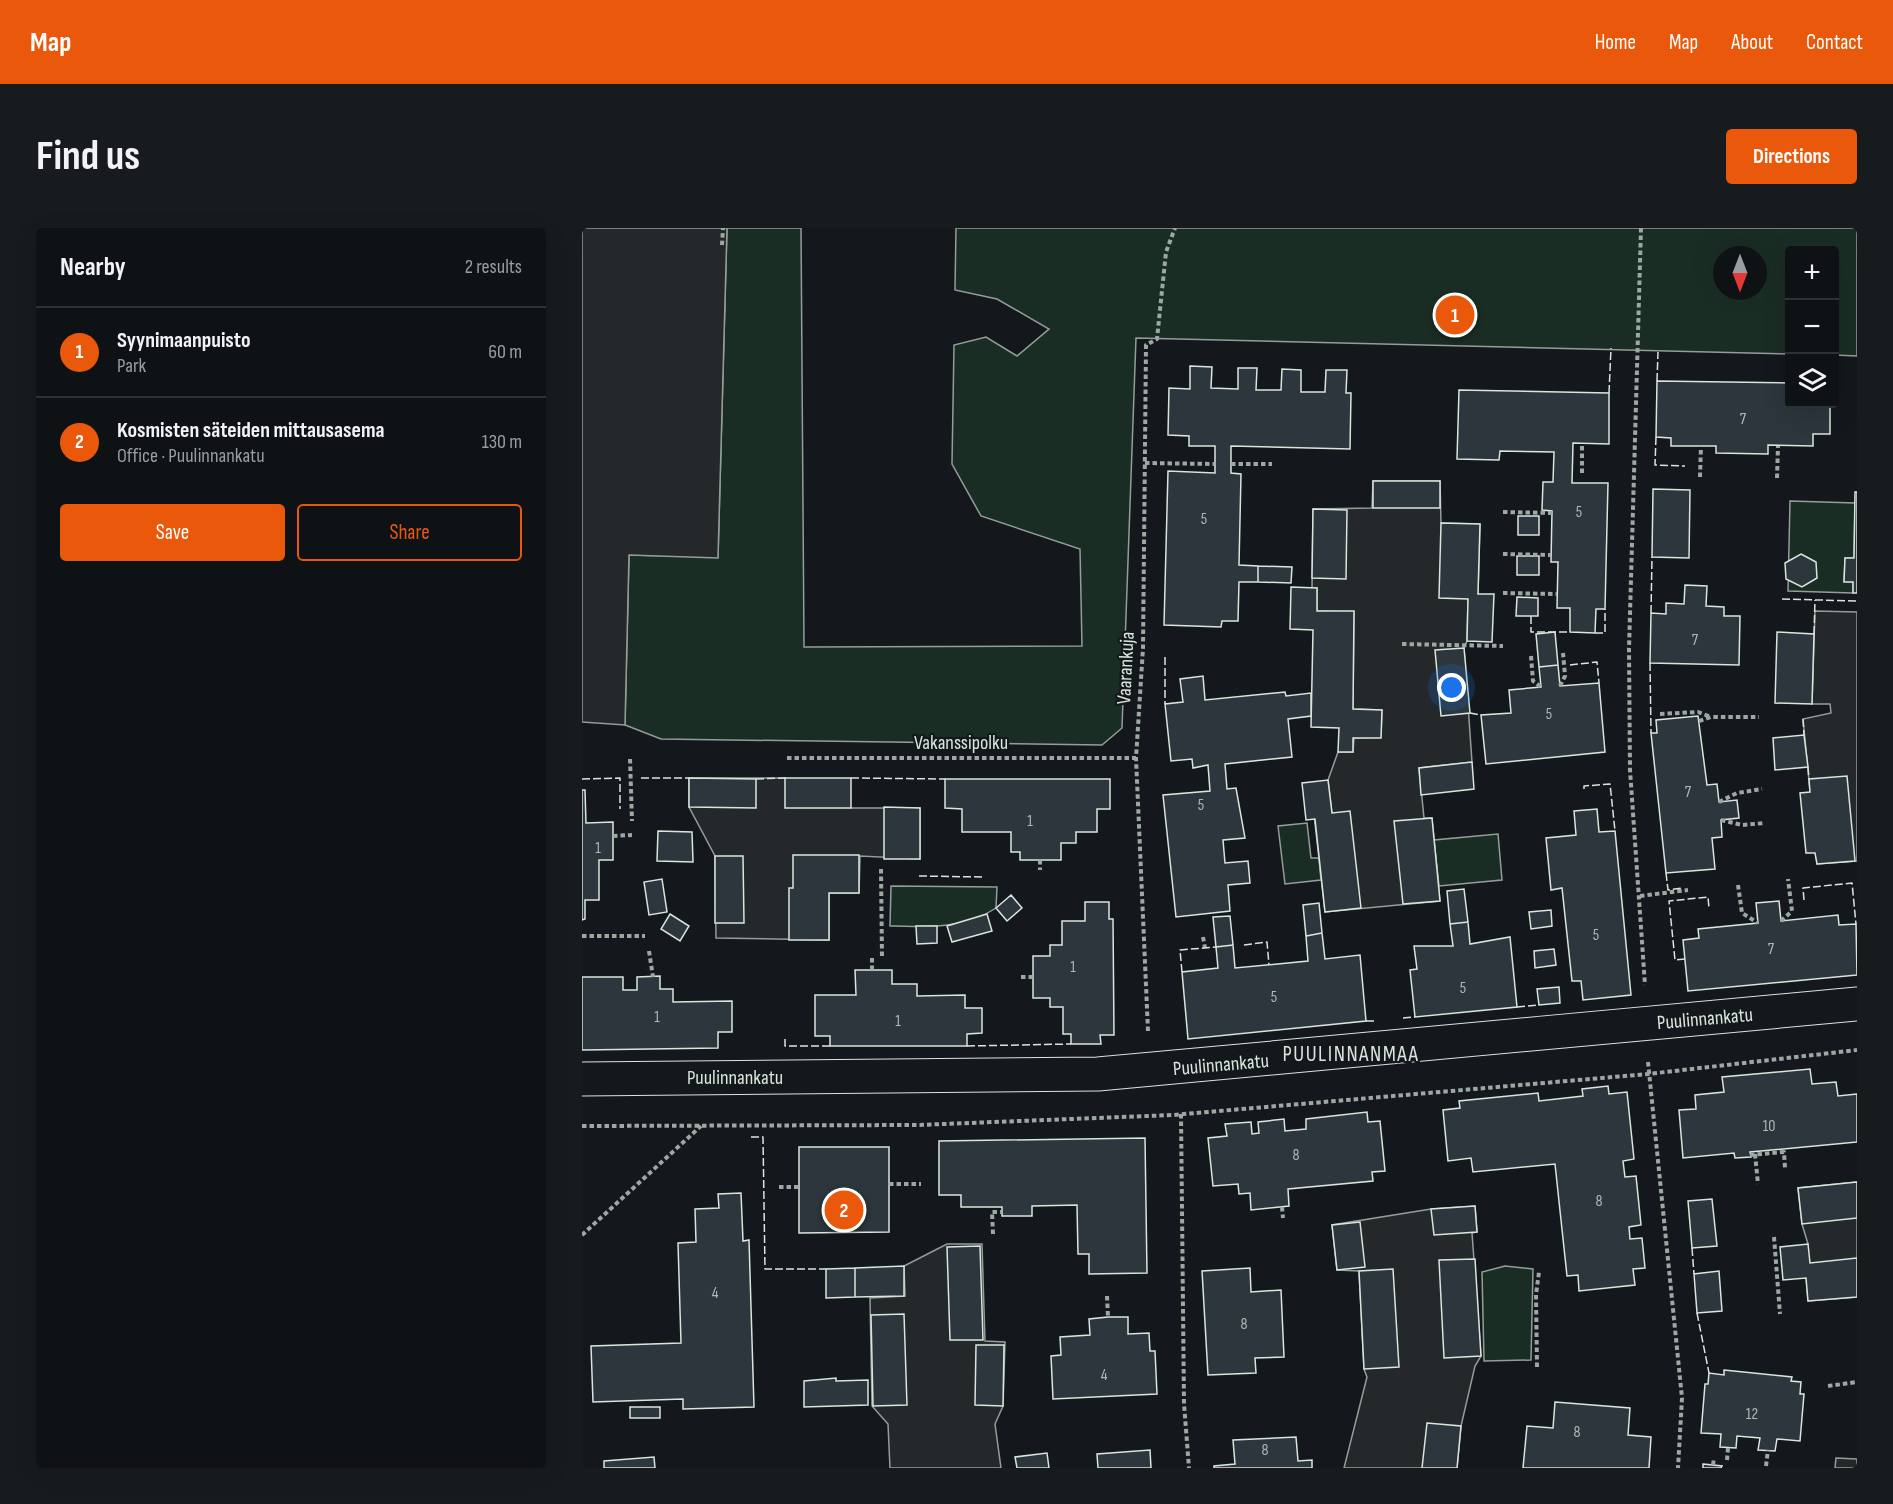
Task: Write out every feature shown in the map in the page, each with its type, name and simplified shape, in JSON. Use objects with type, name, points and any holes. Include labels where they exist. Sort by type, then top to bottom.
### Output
[{"type":"street","name":"Puulinnankatu","points":[[582,1079],[1098,1074],[1156,1071],[1857,1004]]},
{"type":"path","points":[[722,245],[723,228]]},
{"type":"path","name":"Vaarankuja","points":[[1173,1115],[1148,1044],[1136,758],[1143,648],[1146,345],[1157,339],[1166,252],[1175,228]]},
{"type":"path","points":[[1641,228],[1629,649],[1630,770],[1648,1024],[1648,1074],[1682,1398],[1678,1468]]},
{"type":"path","points":[[1582,443],[1582,473]]},
{"type":"path","points":[[1700,477],[1701,446]]},
{"type":"path","points":[[1777,478],[1778,446]]},
{"type":"path","points":[[1145,463],[1215,464]]},
{"type":"path","points":[[1231,464],[1272,464]]},
{"type":"path","points":[[1503,512],[1552,513]]},
{"type":"path","points":[[1503,554],[1551,555]]},
{"type":"path","points":[[1503,593],[1557,594]]},
{"type":"path","points":[[1402,644],[1503,646]]},
{"type":"path","points":[[1560,686],[1565,676],[1563,653]]},
{"type":"path","points":[[1531,656],[1533,681],[1541,687]]},
{"type":"path","points":[[1660,714],[1698,712],[1711,717]]},
{"type":"path","points":[[1699,721],[1711,717],[1759,717]]},
{"type":"path","name":"Vakanssipolku","points":[[787,758],[1136,758]]},
{"type":"path","points":[[630,759],[632,820]]},
{"type":"path","points":[[1719,802],[1737,793],[1762,789]]},
{"type":"path","points":[[1721,820],[1742,825],[1766,823]]},
{"type":"path","points":[[613,836],[632,835]]},
{"type":"path","points":[[1040,860],[1040,870]]},
{"type":"path","points":[[881,869],[882,958]]},
{"type":"path","points":[[1781,921],[1792,911],[1788,879]]},
{"type":"path","points":[[1738,885],[1742,913],[1758,923]]},
{"type":"path","points":[[1640,896],[1688,890]]},
{"type":"path","points":[[582,936],[645,936]]},
{"type":"path","points":[[1203,937],[1205,948]]},
{"type":"path","points":[[649,951],[653,977]]},
{"type":"path","points":[[872,958],[872,970]]},
{"type":"path","points":[[1021,977],[1033,977]]},
{"type":"path","points":[[1648,1074],[1857,1050]]},
{"type":"path","points":[[1181,1114],[1184,1404],[1189,1468]]},
{"type":"path","points":[[582,1236],[701,1125]]},
{"type":"path","points":[[1758,1184],[1753,1155],[1784,1152],[1785,1168]]},
{"type":"path","points":[[889,1184],[921,1184]]},
{"type":"path","points":[[779,1187],[799,1187]]},
{"type":"path","points":[[1282,1207],[1283,1218]]},
{"type":"path","points":[[993,1234],[992,1212],[1002,1212]]},
{"type":"path","points":[[1774,1237],[1780,1314]]},
{"type":"path","points":[[1536,1367],[1536,1295],[1539,1272]]},
{"type":"path","points":[[1107,1296],[1107,1317]]},
{"type":"path","points":[[1828,1386],[1857,1382]]},
{"type":"path","points":[[1727,1460],[1728,1448]]},
{"type":"path","points":[[1766,1466],[1767,1450]]},
{"type":"path","points":[[1713,1465],[1714,1458]]},
{"type":"green space","points":[[727,228],[801,228],[804,647],[1082,646],[1080,549],[981,516],[952,464],[954,345],[986,337],[1017,356],[1049,329],[997,299],[955,290],[956,228],[1857,228],[1857,356],[1839,355],[1839,246],[1785,246],[1785,354],[1136,338],[1122,728],[1102,745],[661,739],[625,725],[629,555],[718,557]]},
{"type":"green space","points":[[1790,501],[1855,503],[1854,558],[1845,558],[1844,581],[1853,582],[1853,593],[1788,591]]},
{"type":"green space","points":[[1307,823],[1311,858],[1319,858],[1321,880],[1285,884],[1278,826]]},
{"type":"green space","points":[[1498,834],[1502,880],[1439,886],[1434,840]]},
{"type":"green space","points":[[891,886],[997,887],[996,908],[984,915],[958,923],[931,926],[890,926]]},
{"type":"green space","points":[[1505,1266],[1533,1269],[1531,1360],[1484,1361],[1482,1272]]},
{"type":"shaded area","points":[[582,228],[727,228],[718,558],[629,555],[625,725],[582,722]]},
{"type":"shaded area","points":[[1373,481],[1440,481],[1441,523],[1480,524],[1478,594],[1468,599],[1467,641],[1464,648],[1472,762],[1419,768],[1424,818],[1432,818],[1440,901],[1325,912],[1314,815],[1332,813],[1328,780],[1338,752],[1353,752],[1354,738],[1381,737],[1382,710],[1353,709],[1354,612],[1317,611],[1317,588],[1312,588],[1313,509],[1372,508]]},
{"type":"shaded area","points":[[1815,611],[1857,612],[1857,861],[1817,864],[1803,719],[1831,713],[1830,704],[1812,704]]},
{"type":"shaded area","points":[[689,778],[785,778],[851,808],[920,808],[920,859],[860,856],[859,893],[829,893],[829,940],[716,938],[715,856],[689,807]]},
{"type":"shaded area","points":[[1857,1182],[1857,1297],[1808,1301],[1805,1263],[1808,1244],[1802,1224],[1798,1188]]},
{"type":"shaded area","points":[[1475,1206],[1477,1232],[1472,1233],[1481,1356],[1475,1366],[1461,1426],[1457,1468],[1344,1468],[1367,1377],[1364,1369],[1359,1271],[1337,1270],[1332,1225],[1431,1209]]},
{"type":"shaded area","points":[[947,1244],[982,1244],[985,1341],[1005,1342],[1003,1406],[995,1424],[1001,1468],[890,1468],[888,1424],[872,1406],[870,1298],[905,1296],[904,1266]]},
{"type":"shaded area","points":[[1836,1458],[1857,1459],[1857,1468],[1835,1468]]},
{"type":"building","points":[[1190,366],[1212,367],[1211,388],[1238,389],[1238,368],[1257,368],[1256,390],[1281,390],[1282,369],[1301,370],[1301,392],[1325,392],[1326,370],[1347,370],[1346,393],[1351,393],[1350,449],[1231,446],[1231,473],[1241,474],[1239,565],[1258,566],[1258,582],[1239,582],[1238,621],[1222,621],[1221,627],[1164,625],[1168,471],[1215,473],[1215,446],[1189,446],[1189,436],[1168,435],[1169,388],[1190,389]]},
{"type":"building","points":[[1657,381],[1785,383],[1785,408],[1830,408],[1830,434],[1813,434],[1813,446],[1768,445],[1768,454],[1716,453],[1716,446],[1671,446],[1671,438],[1656,437]]},
{"type":"building","points":[[1459,390],[1609,393],[1609,444],[1573,443],[1572,483],[1608,483],[1605,609],[1596,609],[1595,633],[1570,632],[1570,608],[1557,608],[1558,562],[1551,562],[1552,511],[1542,510],[1543,482],[1553,482],[1554,452],[1500,451],[1499,460],[1457,459]]},
{"type":"building","points":[[1373,481],[1440,481],[1440,508],[1373,508]]},
{"type":"building","points":[[1653,489],[1690,490],[1689,558],[1652,557]]},
{"type":"building","points":[[1855,492],[1857,492],[1857,593],[1853,593],[1853,582],[1844,582],[1845,558],[1854,558]]},
{"type":"building","points":[[1313,509],[1347,510],[1346,579],[1312,578]]},
{"type":"building","points":[[1518,516],[1539,516],[1539,535],[1518,535]]},
{"type":"building","points":[[1441,523],[1480,524],[1478,594],[1494,594],[1492,642],[1467,641],[1468,599],[1439,598]]},
{"type":"building","points":[[1801,554],[1816,562],[1817,578],[1802,587],[1786,579],[1785,563]]},
{"type":"building","points":[[1517,556],[1539,556],[1539,575],[1517,575]]},
{"type":"building","points":[[1258,566],[1292,567],[1291,583],[1258,582]]},
{"type":"building","points":[[1685,585],[1707,586],[1706,606],[1724,607],[1724,616],[1740,616],[1739,665],[1650,663],[1651,613],[1666,614],[1666,603],[1684,604]]},
{"type":"building","points":[[1291,587],[1317,588],[1317,611],[1354,611],[1353,709],[1382,710],[1381,738],[1353,738],[1353,752],[1338,752],[1339,728],[1311,727],[1313,630],[1290,629]]},
{"type":"building","points":[[1517,597],[1538,598],[1538,616],[1516,616]]},
{"type":"building","points":[[1555,632],[1558,665],[1539,667],[1536,634]]},
{"type":"building","points":[[1777,632],[1814,634],[1812,704],[1775,703]]},
{"type":"building","points":[[1464,648],[1470,713],[1441,716],[1435,650]]},
{"type":"building","points":[[1558,665],[1560,686],[1599,683],[1605,752],[1486,764],[1481,715],[1511,713],[1509,690],[1541,687],[1539,667]]},
{"type":"building","points":[[1203,676],[1205,700],[1285,692],[1286,696],[1311,693],[1311,716],[1288,719],[1292,757],[1225,764],[1227,789],[1236,788],[1245,838],[1223,840],[1225,863],[1248,861],[1250,883],[1228,885],[1230,911],[1176,917],[1163,795],[1210,791],[1208,765],[1193,768],[1192,759],[1171,761],[1165,704],[1183,702],[1180,679]]},
{"type":"building","points":[[1698,716],[1707,785],[1717,784],[1719,802],[1737,800],[1739,818],[1721,820],[1722,837],[1712,838],[1715,869],[1666,873],[1651,733],[1657,733],[1656,720]]},
{"type":"building","points":[[1804,735],[1808,767],[1775,770],[1773,738]]},
{"type":"building","points":[[1472,762],[1474,789],[1421,795],[1419,768]]},
{"type":"building","points":[[1847,776],[1855,861],[1817,864],[1815,853],[1806,853],[1800,793],[1810,792],[1809,779]]},
{"type":"building","points":[[689,778],[756,779],[756,808],[689,807]]},
{"type":"building","points":[[785,778],[851,778],[851,808],[785,808]]},
{"type":"building","points":[[945,779],[1110,779],[1110,809],[1097,809],[1097,832],[1076,832],[1076,843],[1061,843],[1061,860],[1020,860],[1020,852],[1011,852],[1011,832],[962,832],[962,809],[945,808]]},
{"type":"building","points":[[1328,780],[1332,813],[1350,811],[1361,908],[1325,912],[1315,819],[1306,820],[1302,783]]},
{"type":"building","points":[[582,790],[585,790],[586,823],[613,822],[613,860],[599,860],[599,900],[585,900],[585,919],[582,920]]},
{"type":"building","points":[[884,807],[920,808],[920,859],[884,859]]},
{"type":"building","points":[[1597,809],[1599,832],[1615,831],[1631,995],[1583,1000],[1581,981],[1572,981],[1562,888],[1551,890],[1546,838],[1576,835],[1574,811]]},
{"type":"building","points":[[1432,818],[1440,901],[1403,904],[1394,821]]},
{"type":"building","points":[[658,831],[692,832],[693,862],[657,861]]},
{"type":"building","points":[[793,855],[859,855],[859,893],[829,893],[829,940],[789,940],[789,888],[793,888]]},
{"type":"building","points":[[715,856],[743,856],[744,923],[715,923]]},
{"type":"building","points":[[662,879],[667,912],[649,915],[644,882]]},
{"type":"building","points":[[1464,889],[1468,922],[1450,924],[1447,891]]},
{"type":"building","points":[[1011,895],[1022,908],[1007,921],[996,908]]},
{"type":"building","points":[[1779,901],[1781,921],[1838,915],[1839,925],[1856,924],[1857,975],[1688,991],[1683,940],[1699,938],[1698,929],[1758,923],[1756,903]]},
{"type":"building","points":[[1085,902],[1109,902],[1109,919],[1113,919],[1114,1035],[1100,1035],[1101,1044],[1071,1044],[1071,1034],[1063,1034],[1063,1007],[1050,1007],[1050,998],[1033,998],[1033,956],[1050,956],[1050,945],[1062,945],[1062,921],[1085,921]]},
{"type":"building","points":[[1319,903],[1322,933],[1306,936],[1303,905]]},
{"type":"building","points":[[1551,910],[1552,926],[1531,929],[1529,912]]},
{"type":"building","points":[[670,914],[689,926],[680,941],[661,929]]},
{"type":"building","points":[[987,914],[992,931],[952,942],[947,926]]},
{"type":"building","points":[[1230,916],[1233,945],[1216,947],[1213,917]]},
{"type":"building","points":[[1468,922],[1470,944],[1510,937],[1517,1007],[1415,1017],[1410,970],[1417,969],[1414,946],[1453,946],[1450,924]]},
{"type":"building","points":[[916,926],[937,926],[937,943],[917,944]]},
{"type":"building","points":[[1322,933],[1325,959],[1360,955],[1366,1021],[1188,1039],[1182,972],[1218,968],[1216,947],[1233,945],[1235,968],[1308,961],[1306,936]]},
{"type":"building","points":[[1554,949],[1556,965],[1535,968],[1534,951]]},
{"type":"building","points":[[855,970],[892,970],[892,984],[917,984],[917,996],[965,995],[965,1008],[982,1008],[982,1033],[967,1034],[967,1046],[830,1046],[830,1036],[815,1036],[815,995],[856,995]]},
{"type":"building","points":[[660,976],[660,989],[673,989],[673,1002],[732,1001],[732,1032],[718,1032],[718,1048],[582,1050],[582,977],[623,977],[623,990],[637,990],[637,977]]},
{"type":"building","points":[[1559,987],[1560,1003],[1539,1005],[1537,989]]},
{"type":"building","points":[[1810,1069],[1812,1084],[1836,1082],[1838,1096],[1857,1094],[1857,1142],[1750,1152],[1751,1157],[1735,1158],[1734,1153],[1683,1158],[1679,1110],[1696,1109],[1695,1095],[1724,1092],[1722,1077]]},
{"type":"building","points":[[1608,1086],[1609,1094],[1627,1092],[1634,1159],[1623,1161],[1625,1177],[1636,1176],[1641,1225],[1629,1227],[1630,1239],[1642,1238],[1645,1268],[1633,1269],[1635,1285],[1579,1291],[1578,1275],[1567,1276],[1555,1164],[1473,1172],[1471,1158],[1448,1161],[1443,1110],[1460,1108],[1459,1101],[1538,1093],[1539,1101],[1583,1096],[1582,1089]]},
{"type":"building","points":[[1367,1112],[1368,1122],[1380,1121],[1385,1171],[1372,1172],[1373,1181],[1288,1189],[1289,1206],[1251,1210],[1250,1193],[1239,1194],[1238,1184],[1213,1186],[1208,1138],[1227,1136],[1225,1124],[1251,1122],[1252,1134],[1259,1133],[1258,1122],[1284,1119],[1285,1131],[1306,1129],[1306,1119]]},
{"type":"building","points":[[1145,1138],[1147,1273],[1089,1274],[1089,1254],[1078,1254],[1077,1205],[1032,1206],[1032,1216],[1002,1216],[1002,1207],[961,1207],[961,1195],[939,1195],[939,1141]]},
{"type":"building","points":[[799,1147],[889,1147],[889,1232],[799,1233]]},
{"type":"building","points":[[1857,1182],[1857,1218],[1802,1224],[1798,1188]]},
{"type":"building","points":[[741,1193],[743,1241],[749,1240],[754,1407],[683,1409],[683,1399],[593,1402],[591,1346],[681,1343],[678,1243],[696,1242],[695,1209],[719,1208],[718,1194]]},
{"type":"building","points":[[1712,1199],[1717,1246],[1692,1248],[1688,1201]]},
{"type":"building","points":[[1475,1206],[1477,1232],[1434,1235],[1431,1209]]},
{"type":"building","points":[[1360,1222],[1365,1267],[1337,1270],[1332,1225]]},
{"type":"building","points":[[1808,1244],[1810,1263],[1857,1258],[1857,1297],[1808,1301],[1806,1278],[1783,1280],[1780,1247]]},
{"type":"building","points":[[980,1246],[983,1340],[950,1340],[947,1247]]},
{"type":"building","points":[[1475,1259],[1481,1356],[1444,1358],[1439,1260]]},
{"type":"building","points":[[904,1266],[904,1296],[855,1297],[855,1268]]},
{"type":"building","points":[[855,1268],[855,1297],[826,1298],[826,1269]]},
{"type":"building","points":[[1250,1268],[1251,1292],[1281,1290],[1284,1357],[1255,1358],[1256,1373],[1208,1375],[1202,1271]]},
{"type":"building","points":[[1393,1269],[1399,1367],[1364,1369],[1359,1271]]},
{"type":"building","points":[[1719,1271],[1722,1311],[1697,1313],[1694,1274]]},
{"type":"building","points":[[904,1314],[907,1405],[873,1406],[871,1315]]},
{"type":"building","points":[[1128,1317],[1128,1334],[1149,1333],[1150,1351],[1155,1351],[1157,1394],[1053,1399],[1051,1356],[1061,1355],[1060,1337],[1090,1335],[1089,1319]]},
{"type":"building","points":[[976,1345],[1004,1345],[1003,1406],[975,1405]]},
{"type":"building","points":[[1724,1370],[1792,1377],[1791,1381],[1801,1382],[1800,1394],[1804,1394],[1800,1441],[1777,1439],[1775,1451],[1758,1450],[1760,1438],[1737,1436],[1736,1448],[1720,1447],[1721,1434],[1701,1433],[1705,1384],[1708,1384],[1709,1373],[1724,1375]]},
{"type":"building","points":[[836,1378],[836,1381],[868,1380],[868,1405],[804,1407],[804,1381]]},
{"type":"building","points":[[1555,1402],[1630,1408],[1628,1435],[1651,1437],[1649,1468],[1523,1468],[1527,1426],[1553,1428]]},
{"type":"building","points":[[630,1407],[660,1407],[660,1418],[630,1418]]},
{"type":"building","points":[[1427,1423],[1461,1426],[1457,1468],[1422,1468]]},
{"type":"building","points":[[1296,1437],[1298,1461],[1312,1460],[1312,1468],[1214,1468],[1214,1466],[1235,1464],[1233,1440]]},
{"type":"building","points":[[1150,1450],[1151,1468],[1098,1468],[1097,1454]]},
{"type":"building","points":[[1047,1453],[1049,1468],[1017,1468],[1015,1457]]},
{"type":"building","points":[[654,1457],[655,1468],[604,1468],[604,1461]]},
{"type":"building","points":[[1703,1464],[1722,1466],[1721,1468],[1703,1468]]},
{"type":"fence","points":[[1609,393],[1611,348]]},
{"type":"fence","points":[[1657,381],[1658,352]]},
{"type":"fence","points":[[1656,437],[1655,465],[1685,466]]},
{"type":"fence","points":[[1651,613],[1652,557]]},
{"type":"fence","points":[[1782,599],[1857,601]]},
{"type":"fence","points":[[1814,634],[1815,600]]},
{"type":"fence","points":[[1595,633],[1605,633],[1605,609]]},
{"type":"fence","points":[[1531,616],[1531,632],[1570,632]]},
{"type":"fence","points":[[1165,657],[1165,704]]},
{"type":"fence","points":[[1570,665],[1597,662],[1599,683]]},
{"type":"fence","points":[[1650,663],[1651,733]]},
{"type":"fence","points":[[1470,713],[1481,715]]},
{"type":"fence","points":[[1803,719],[1804,735]]},
{"type":"fence","points":[[1808,767],[1809,779]]},
{"type":"fence","points":[[582,779],[620,778],[620,809]]},
{"type":"fence","points":[[641,778],[689,778]]},
{"type":"fence","points":[[756,779],[785,778]]},
{"type":"fence","points":[[851,778],[945,779]]},
{"type":"fence","points":[[1584,789],[1584,786],[1610,784],[1615,831]]},
{"type":"fence","points":[[1666,873],[1668,890],[1682,888]]},
{"type":"fence","points":[[919,876],[984,877]]},
{"type":"fence","points":[[1804,900],[1803,888],[1852,883],[1856,924]]},
{"type":"fence","points":[[1685,959],[1675,960],[1669,901],[1708,897],[1709,908]]},
{"type":"fence","points":[[1244,945],[1267,942],[1269,965]]},
{"type":"fence","points":[[1182,972],[1180,950],[1216,947]]},
{"type":"fence","points":[[1517,1007],[1539,1005]]},
{"type":"fence","points":[[1403,1018],[1415,1017]]},
{"type":"fence","points":[[1366,1021],[1377,1021]]},
{"type":"fence","points":[[785,1039],[785,1046],[830,1046]]},
{"type":"fence","points":[[967,1046],[1071,1044]]},
{"type":"fence","points":[[751,1137],[763,1137],[765,1269],[826,1269]]},
{"type":"fence","points":[[1692,1248],[1694,1274]]},
{"type":"fence","points":[[1697,1313],[1709,1373]]},
{"type":"place","name":"Syynimaanpuisto","points":[[1455,315]]},
{"type":"place","name":"Kosmisten säteiden mittausasema","points":[[844,1210]]},
{"type":"district","name":"PUULINNANMAA","points":[[1351,1054]]}]
